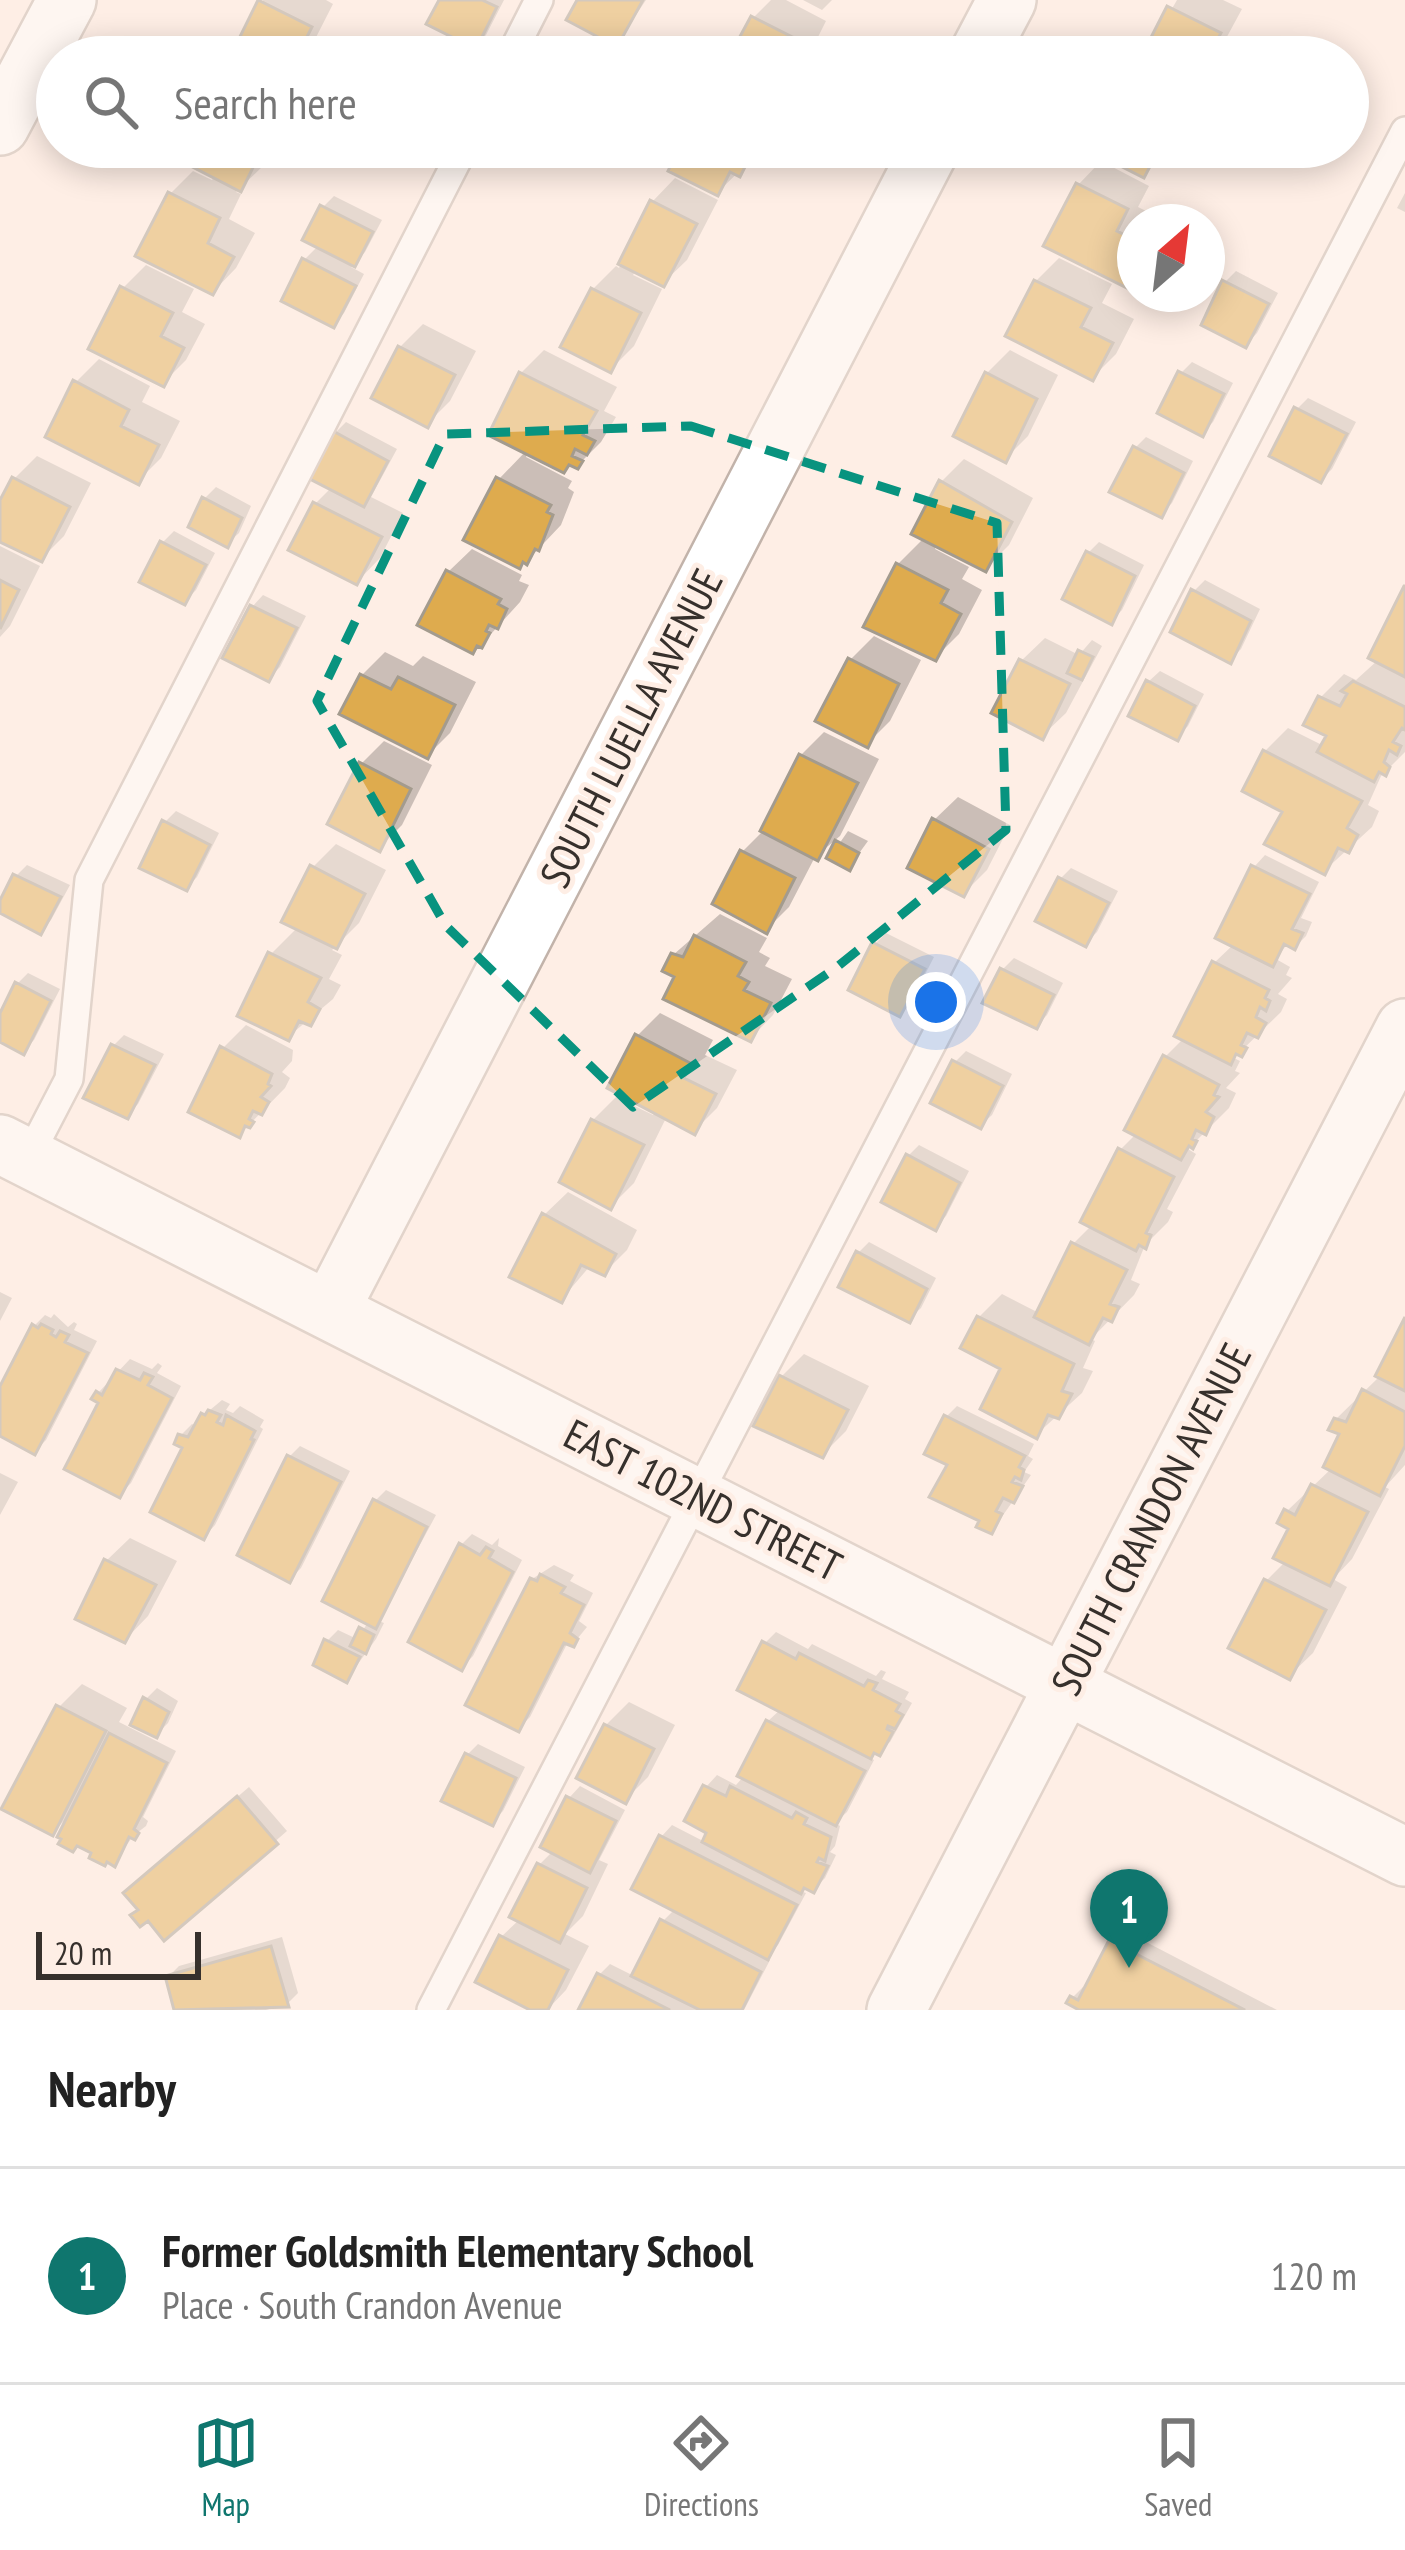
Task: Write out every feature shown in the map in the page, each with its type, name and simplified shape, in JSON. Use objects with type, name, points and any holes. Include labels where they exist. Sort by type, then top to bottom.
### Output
[{"type":"street","points":[[48,36],[67,0]]},
{"type":"street","points":[[988,36],[1007,0]]},
{"type":"street","points":[[0,126],[36,58]]},
{"type":"street","name":"SOUTH LUELLA AVENUE","points":[[330,1310],[920,168]]},
{"type":"street","name":"SOUTH CRANDON AVENUE","points":[[896,2010],[1405,1028]]},
{"type":"street","name":"EAST 102ND STREET","points":[[14,1151],[1405,1857]]},
{"type":"lane","points":[[521,36],[539,0]]},
{"type":"lane","points":[[431,2010],[1405,131]]},
{"type":"lane","points":[[14,1151],[69,1079],[89,880],[453,168]]},
{"type":"highlighted area","points":[[691,426],[997,523],[1006,830],[837,967],[633,1107],[446,926],[317,701],[445,434]]},
{"type":"building","points":[[258,0],[312,27],[308,36],[240,36]]},
{"type":"building","points":[[439,0],[482,0],[497,7],[482,36],[450,36],[426,24]]},
{"type":"building","points":[[577,0],[643,0],[623,36],[596,36],[566,20]]},
{"type":"building","points":[[1167,6],[1221,33],[1219,36],[1152,36]]},
{"type":"building","points":[[751,16],[790,36],[740,36]]},
{"type":"building","points":[[195,168],[253,168],[241,192]]},
{"type":"building","points":[[744,168],[740,177],[730,172],[718,196],[668,171]]},
{"type":"building","points":[[1124,168],[1149,168],[1144,178]]},
{"type":"building","points":[[1076,183],[1118,204],[1117,283],[1043,246]]},
{"type":"building","points":[[168,192],[220,218],[208,243],[234,257],[213,295],[135,256]]},
{"type":"building","points":[[650,200],[697,224],[664,287],[618,264]]},
{"type":"building","points":[[320,205],[373,232],[355,267],[302,240]]},
{"type":"building","points":[[302,258],[356,286],[334,328],[281,301]]},
{"type":"building","points":[[1034,280],[1091,308],[1081,327],[1113,343],[1093,381],[1005,336]]},
{"type":"building","points":[[1225,282],[1269,304],[1246,348],[1201,325],[1207,312],[1225,312]]},
{"type":"building","points":[[120,286],[173,313],[161,336],[184,348],[164,387],[88,349]]},
{"type":"building","points":[[591,288],[641,313],[611,373],[560,347]]},
{"type":"building","points":[[398,346],[455,375],[428,428],[371,398]]},
{"type":"building","points":[[1178,371],[1224,394],[1203,437],[1157,413]]},
{"type":"building","points":[[519,372],[597,411],[583,435],[595,441],[587,455],[575,449],[572,456],[583,461],[578,469],[569,465],[564,473],[488,435]]},
{"type":"building","points":[[985,372],[1037,399],[1006,463],[953,436]]},
{"type":"building","points":[[73,380],[129,410],[121,426],[159,445],[139,485],[45,437]]},
{"type":"building","points":[[1294,407],[1347,434],[1321,483],[1269,456]]},
{"type":"building","points":[[333,431],[388,461],[364,507],[308,478]]},
{"type":"building","points":[[1133,446],[1184,473],[1162,518],[1109,492]]},
{"type":"building","points":[[12,477],[70,507],[42,562],[0,542],[0,500]]},
{"type":"building","points":[[496,477],[551,505],[547,512],[553,515],[539,551],[535,549],[520,569],[463,540]]},
{"type":"building","points":[[939,480],[1012,522],[986,572],[911,534]]},
{"type":"building","points":[[202,497],[242,518],[228,548],[188,527]]},
{"type":"building","points":[[313,502],[382,537],[357,585],[288,550]]},
{"type":"building","points":[[160,541],[206,565],[185,605],[139,582]]},
{"type":"building","points":[[1086,551],[1135,576],[1112,625],[1062,599]]},
{"type":"building","points":[[896,563],[948,590],[941,603],[961,614],[936,661],[863,627]]},
{"type":"building","points":[[446,570],[501,599],[498,604],[507,609],[498,629],[489,625],[482,648],[477,646],[473,654],[417,625]]},
{"type":"building","points":[[0,580],[19,590],[0,629]]},
{"type":"building","points":[[1405,586],[1405,677],[1368,658]]},
{"type":"building","points":[[1191,589],[1251,621],[1231,664],[1170,632]]},
{"type":"building","points":[[250,605],[297,628],[269,682],[222,658]]},
{"type":"building","points":[[1078,650],[1093,657],[1082,680],[1067,673]]},
{"type":"building","points":[[848,658],[899,684],[868,748],[815,721]]},
{"type":"building","points":[[1019,659],[1070,684],[1043,740],[991,713]]},
{"type":"building","points":[[360,674],[391,689],[398,677],[455,705],[428,759],[339,714]]},
{"type":"building","points":[[1146,680],[1195,706],[1178,741],[1128,716]]},
{"type":"building","points":[[1353,681],[1405,707],[1405,730],[1393,742],[1401,746],[1397,755],[1389,750],[1386,776],[1379,772],[1374,782],[1317,752],[1326,736],[1303,725],[1318,696],[1340,706],[1347,694],[1341,691]]},
{"type":"building","points":[[1263,750],[1362,801],[1347,828],[1358,835],[1349,853],[1338,848],[1325,875],[1264,844],[1282,812],[1242,791]]},
{"type":"building","points":[[799,754],[858,783],[818,861],[760,831]]},
{"type":"building","points":[[359,762],[411,789],[380,852],[327,824]]},
{"type":"building","points":[[932,818],[989,849],[964,897],[907,868]]},
{"type":"building","points":[[162,820],[210,845],[187,891],[139,868]]},
{"type":"building","points":[[835,840],[859,853],[850,871],[826,858]]},
{"type":"building","points":[[740,850],[795,878],[767,934],[712,904]]},
{"type":"building","points":[[310,865],[365,894],[337,949],[281,922]]},
{"type":"building","points":[[1251,865],[1310,894],[1292,929],[1303,933],[1295,950],[1284,944],[1273,967],[1215,938]]},
{"type":"building","points":[[13,874],[61,897],[41,935],[0,913],[0,900]]},
{"type":"building","points":[[1058,877],[1109,903],[1086,947],[1035,921]]},
{"type":"building","points":[[694,935],[746,962],[738,976],[749,982],[744,990],[771,1003],[751,1042],[663,999],[674,977],[662,971],[671,953],[683,957]]},
{"type":"building","points":[[872,942],[925,969],[900,1017],[848,990]]},
{"type":"building","points":[[268,952],[321,978],[308,1002],[320,1009],[311,1026],[299,1021],[289,1041],[237,1016]]},
{"type":"building","points":[[1212,961],[1269,990],[1266,1011],[1260,1007],[1256,1017],[1266,1023],[1258,1038],[1247,1033],[1241,1045],[1247,1048],[1242,1057],[1236,1054],[1231,1065],[1174,1036]]},
{"type":"building","points":[[1000,968],[1054,995],[1037,1029],[982,1003]]},
{"type":"building","points":[[15,982],[51,1001],[24,1055],[0,1042],[0,1013]]},
{"type":"building","points":[[635,1034],[692,1064],[684,1078],[716,1094],[695,1135],[607,1088]]},
{"type":"building","points":[[111,1044],[155,1065],[128,1119],[83,1098]]},
{"type":"building","points":[[220,1046],[272,1074],[271,1086],[261,1097],[269,1102],[262,1115],[253,1111],[249,1119],[254,1122],[250,1128],[245,1126],[240,1138],[188,1112]]},
{"type":"building","points":[[1163,1055],[1219,1085],[1214,1095],[1219,1097],[1206,1112],[1214,1117],[1206,1135],[1196,1130],[1193,1149],[1189,1146],[1181,1160],[1124,1130]]},
{"type":"building","points":[[952,1060],[1003,1086],[981,1129],[930,1103]]},
{"type":"building","points":[[591,1119],[644,1145],[611,1210],[559,1182]]},
{"type":"building","points":[[1118,1148],[1174,1177],[1146,1233],[1151,1235],[1146,1249],[1139,1245],[1136,1251],[1080,1222]]},
{"type":"building","points":[[906,1154],[960,1183],[936,1231],[881,1202]]},
{"type":"building","points":[[542,1213],[616,1254],[605,1276],[581,1265],[562,1303],[509,1277]]},
{"type":"building","points":[[1071,1242],[1127,1270],[1110,1304],[1119,1307],[1112,1322],[1103,1318],[1089,1345],[1034,1317]]},
{"type":"building","points":[[856,1251],[927,1289],[910,1323],[838,1287]]},
{"type":"building","points":[[977,1316],[1074,1364],[1062,1391],[1072,1394],[1059,1419],[1048,1415],[1037,1439],[980,1409],[1000,1369],[960,1348]]},
{"type":"building","points":[[1405,1317],[1405,1391],[1375,1376]]},
{"type":"building","points":[[32,1324],[53,1330],[56,1337],[60,1331],[69,1335],[65,1342],[88,1353],[35,1455],[0,1436],[0,1386]]},
{"type":"building","points":[[116,1369],[140,1380],[144,1373],[153,1377],[148,1385],[172,1398],[120,1498],[64,1469],[98,1403],[91,1399],[96,1391],[102,1395]]},
{"type":"building","points":[[779,1375],[848,1410],[823,1458],[753,1426]]},
{"type":"building","points":[[1362,1389],[1405,1412],[1405,1446],[1380,1496],[1323,1467],[1339,1434],[1328,1430],[1334,1418],[1346,1422]]},
{"type":"building","points":[[208,1410],[221,1415],[217,1422],[223,1425],[226,1415],[255,1431],[204,1540],[150,1512],[182,1448],[174,1444],[178,1434],[188,1437],[201,1413]]},
{"type":"building","points":[[944,1415],[1025,1456],[1019,1467],[1024,1470],[1021,1480],[1015,1477],[1012,1482],[1023,1486],[1014,1503],[1003,1498],[996,1511],[1002,1514],[992,1534],[976,1527],[979,1521],[929,1497],[947,1465],[924,1454]]},
{"type":"building","points":[[287,1455],[341,1482],[290,1583],[237,1555]]},
{"type":"building","points":[[1311,1484],[1368,1512],[1330,1586],[1273,1558],[1288,1529],[1277,1523],[1284,1509],[1295,1515]]},
{"type":"building","points":[[373,1499],[427,1527],[376,1629],[322,1601]]},
{"type":"building","points":[[459,1543],[480,1555],[486,1547],[493,1551],[489,1558],[513,1572],[462,1671],[408,1642]]},
{"type":"building","points":[[104,1559],[156,1585],[125,1643],[75,1619]]},
{"type":"building","points":[[540,1574],[565,1587],[561,1593],[584,1605],[570,1633],[578,1639],[574,1647],[564,1643],[519,1732],[465,1705],[530,1578],[537,1581]]},
{"type":"building","points":[[1264,1579],[1326,1610],[1290,1680],[1228,1648]]},
{"type":"building","points":[[359,1627],[374,1635],[366,1654],[350,1646]]},
{"type":"building","points":[[324,1639],[360,1657],[347,1683],[313,1665]]},
{"type":"building","points":[[762,1641],[796,1659],[799,1653],[864,1686],[868,1680],[877,1683],[873,1690],[900,1704],[896,1711],[903,1715],[895,1729],[888,1726],[893,1732],[880,1756],[874,1753],[871,1759],[737,1690]]},
{"type":"building","points":[[143,1697],[169,1712],[157,1738],[130,1725]]},
{"type":"building","points":[[56,1705],[106,1731],[53,1836],[1,1809]]},
{"type":"building","points":[[766,1720],[865,1771],[836,1826],[737,1776]]},
{"type":"building","points":[[604,1724],[654,1749],[626,1804],[576,1778]]},
{"type":"building","points":[[109,1733],[167,1763],[134,1829],[139,1833],[135,1840],[129,1837],[115,1867],[89,1858],[91,1853],[77,1846],[73,1852],[58,1844],[61,1839],[57,1837]]},
{"type":"building","points":[[465,1753],[516,1778],[493,1826],[441,1801]]},
{"type":"building","points":[[703,1785],[726,1796],[730,1786],[792,1818],[796,1812],[807,1818],[804,1824],[831,1837],[825,1861],[819,1858],[817,1862],[828,1866],[814,1893],[804,1888],[801,1894],[702,1842],[706,1833],[684,1821]]},
{"type":"building","points":[[237,1796],[278,1844],[164,1941],[148,1921],[140,1927],[130,1915],[138,1910],[123,1893]]},
{"type":"building","points":[[566,1796],[616,1821],[590,1873],[540,1847]]},
{"type":"building","points":[[659,1835],[797,1905],[768,1960],[631,1889]]},
{"type":"building","points":[[537,1863],[587,1888],[560,1943],[509,1917]]},
{"type":"building","points":[[660,1919],[761,1972],[742,2010],[700,2010],[631,1976]]},
{"type":"building","points":[[499,1935],[568,1970],[548,2010],[530,2010],[475,1982]]},
{"type":"building","points":[[1109,1940],[1245,2010],[1079,2010],[1066,2003],[1070,1996],[1078,2000]]},
{"type":"building","points":[[271,1946],[289,2007],[174,2010],[165,1976]]},
{"type":"building","points":[[597,1973],[670,2010],[578,2010]]},
{"type":"place","name":"Former Goldsmith Elementary School","points":[[1129,1968]]}]
